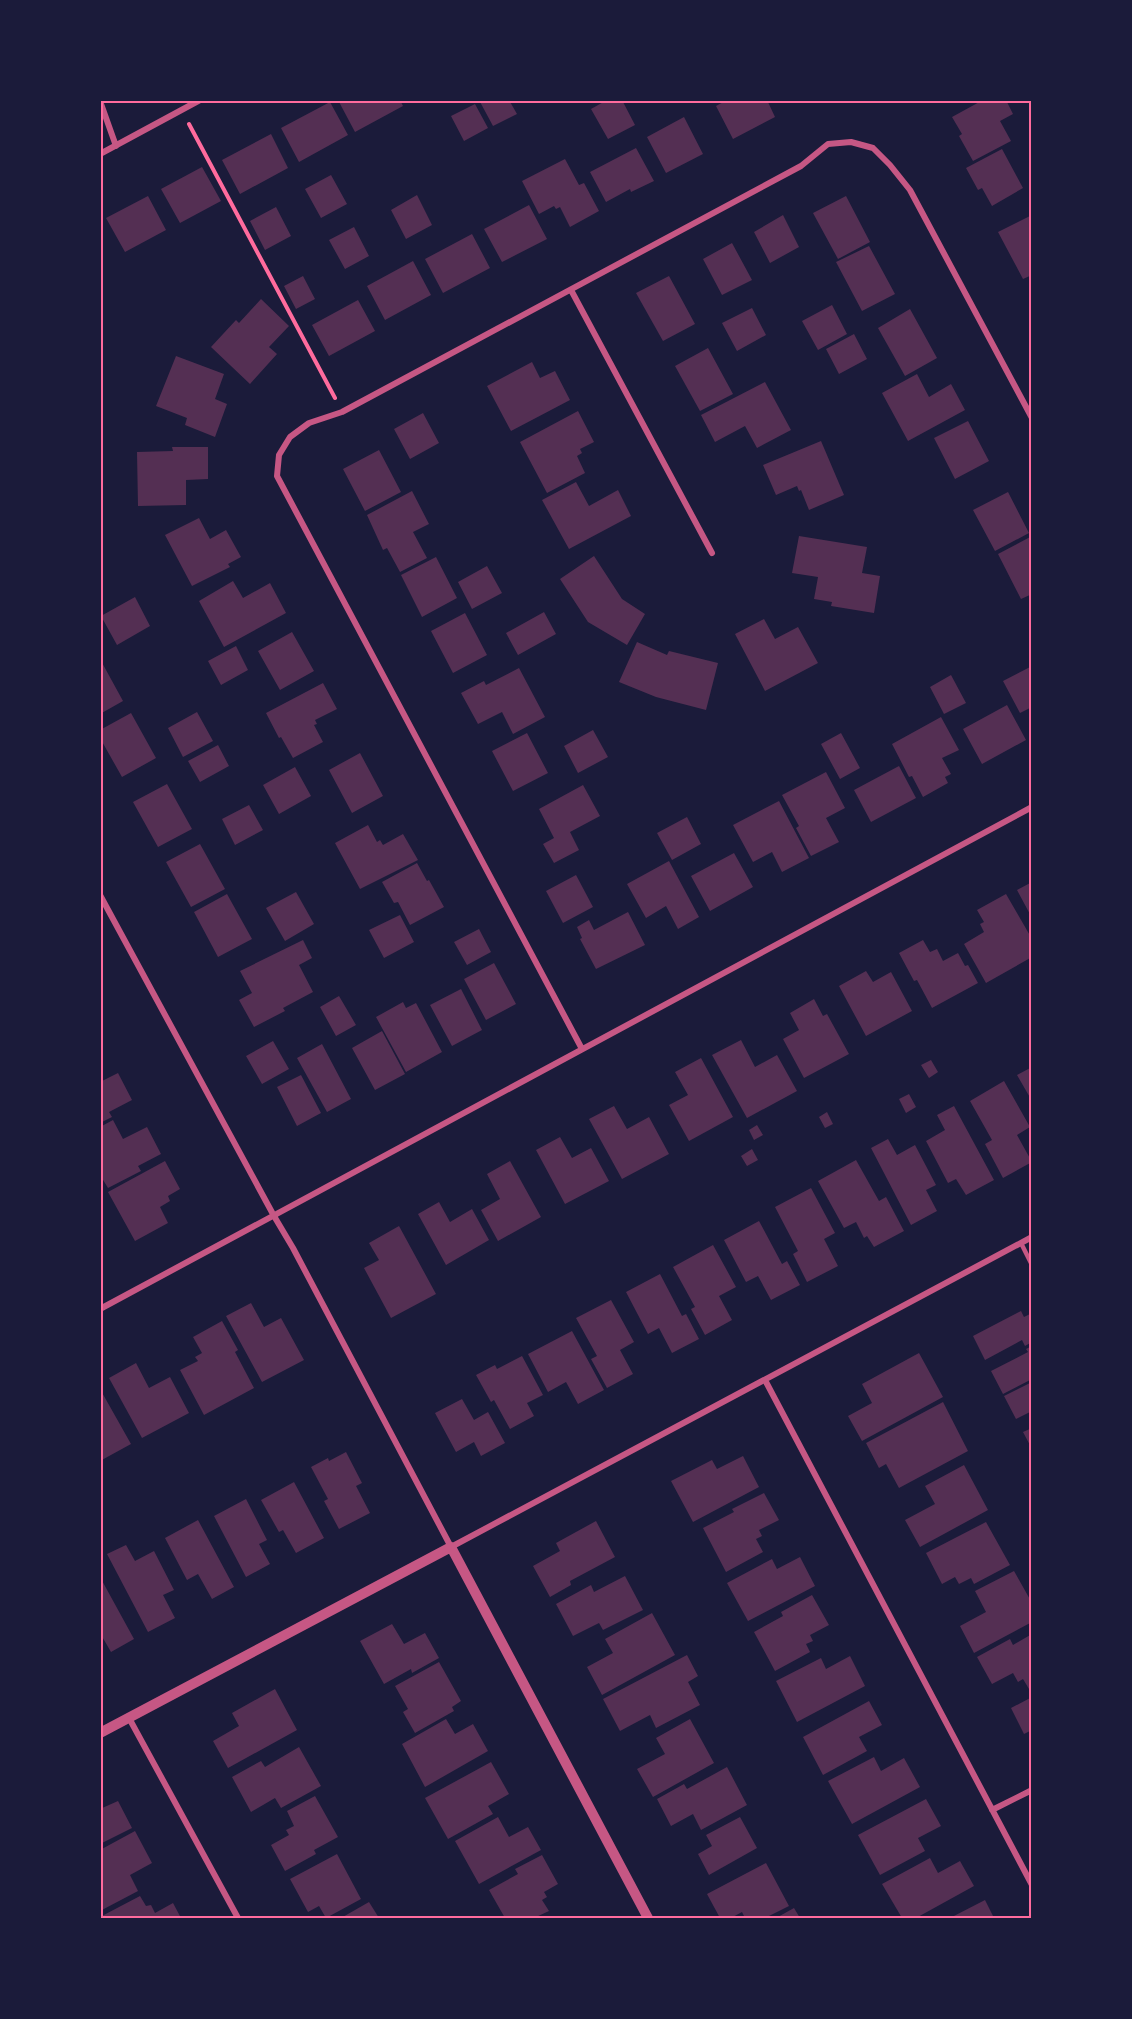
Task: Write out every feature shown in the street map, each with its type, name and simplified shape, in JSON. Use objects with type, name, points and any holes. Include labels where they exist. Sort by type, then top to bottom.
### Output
[{"type":"street","points":[[100,154],[200,100]]},
{"type":"street","points":[[100,101],[116,146]]},
{"type":"street","points":[[582,1049],[278,476],[279,455],[290,437],[309,423],[342,412],[801,166],[828,144],[851,142],[873,148],[890,165],[909,190],[1032,418]]},
{"type":"street","points":[[571,290],[712,554]]},
{"type":"street","points":[[100,1309],[1032,807]]},
{"type":"street","points":[[100,895],[293,1248],[648,1918]]},
{"type":"street","points":[[100,1733],[1032,1237]]},
{"type":"street","points":[[765,1380],[1032,1885]]},
{"type":"street","points":[[129,1718],[238,1918]]},
{"type":"street","points":[[992,1810],[1032,1790]]},
{"type":"lane","points":[[1021,1243],[1032,1265]]},
{"type":"path","points":[[181,111],[331,387]]},
{"type":"building","points":[[338,100],[400,100],[403,106],[355,132]]},
{"type":"building","points":[[479,100],[509,100],[517,114],[493,126]]},
{"type":"building","points":[[607,100],[622,100],[635,125],[608,139],[591,109]]},
{"type":"building","points":[[727,100],[767,100],[775,117],[733,139],[716,106]]},
{"type":"building","points":[[983,100],[1006,100],[1013,114],[1000,121],[1011,141],[973,161],[959,136],[962,134],[952,117]]},
{"type":"building","points":[[330,102],[348,135],[299,162],[281,128]]},
{"type":"building","points":[[475,104],[488,128],[464,141],[451,116]]},
{"type":"building","points":[[684,117],[703,154],[666,173],[647,137]]},
{"type":"building","points":[[271,134],[288,168],[240,194],[222,160]]},
{"type":"building","points":[[636,148],[654,181],[631,192],[630,189],[606,202],[590,172]]},
{"type":"building","points":[[1002,149],[1023,188],[992,206],[982,188],[978,190],[966,168]]},
{"type":"building","points":[[565,159],[579,185],[584,183],[599,211],[570,227],[560,207],[556,209],[554,206],[539,214],[522,181]]},
{"type":"building","points":[[202,167],[221,201],[180,223],[161,189]]},
{"type":"building","points":[[331,175],[347,204],[321,218],[305,189]]},
{"type":"building","points":[[417,195],[432,225],[406,239],[391,210]]},
{"type":"building","points":[[148,196],[166,230],[125,252],[106,218]]},
{"type":"building","points":[[846,196],[870,242],[838,259],[813,213]]},
{"type":"building","points":[[529,205],[547,239],[502,262],[484,229]]},
{"type":"building","points":[[276,207],[291,236],[265,250],[250,221]]},
{"type":"building","points":[[783,215],[799,247],[770,263],[754,232]]},
{"type":"building","points":[[1032,215],[1032,275],[1023,279],[998,232]]},
{"type":"building","points":[[354,227],[369,256],[345,269],[329,240]]},
{"type":"building","points":[[472,234],[490,268],[443,293],[425,259]]},
{"type":"building","points":[[732,243],[752,280],[722,295],[703,259]]},
{"type":"building","points":[[869,246],[895,294],[862,311],[836,262]]},
{"type":"building","points":[[413,261],[431,295],[385,320],[367,286]]},
{"type":"building","points":[[303,276],[315,299],[296,309],[284,286]]},
{"type":"building","points":[[669,276],[695,324],[663,341],[636,293]]},
{"type":"building","points":[[261,299],[289,326],[269,347],[277,354],[250,384],[211,347],[236,320],[239,323]]},
{"type":"building","points":[[358,300],[375,331],[329,356],[312,325]]},
{"type":"building","points":[[832,305],[847,334],[818,350],[802,321]]},
{"type":"building","points":[[752,308],[766,335],[737,351],[722,323]]},
{"type":"building","points":[[910,309],[937,358],[905,376],[878,328]]},
{"type":"building","points":[[854,334],[867,359],[839,374],[826,349]]},
{"type":"building","points":[[708,348],[733,394],[700,411],[675,366]]},
{"type":"building","points":[[176,356],[224,374],[215,399],[227,404],[215,437],[185,425],[187,418],[156,406]]},
{"type":"building","points":[[532,362],[540,378],[555,371],[570,400],[511,431],[487,386]]},
{"type":"building","points":[[917,374],[929,397],[951,384],[965,410],[908,441],[882,393]]},
{"type":"building","points":[[765,382],[791,430],[757,448],[745,426],[715,442],[701,415]]},
{"type":"building","points":[[578,411],[594,442],[580,449],[582,453],[577,456],[585,473],[547,493],[520,442]]},
{"type":"building","points":[[423,413],[439,443],[410,459],[394,429]]},
{"type":"building","points":[[968,421],[989,461],[955,479],[934,438]]},
{"type":"building","points":[[821,441],[844,495],[809,510],[797,486],[776,495],[763,465]]},
{"type":"building","points":[[172,447],[208,447],[208,479],[186,480],[186,505],[138,506],[137,452],[173,451]]},
{"type":"building","points":[[379,450],[401,492],[365,511],[343,469]]},
{"type":"building","points":[[576,482],[589,506],[618,490],[631,516],[569,549],[542,500]]},
{"type":"building","points":[[412,491],[429,524],[413,532],[427,558],[400,572],[387,548],[383,550],[367,515]]},
{"type":"building","points":[[1008,492],[1029,533],[995,551],[973,510]]},
{"type":"building","points":[[199,518],[210,539],[226,530],[241,557],[228,564],[230,567],[192,586],[165,535]]},
{"type":"building","points":[[799,536],[867,547],[862,573],[880,576],[874,613],[831,606],[832,602],[814,599],[818,577],[792,573]]},
{"type":"building","points":[[1032,536],[1032,594],[1021,599],[998,554]]},
{"type":"building","points":[[594,556],[622,599],[645,614],[627,645],[588,622],[560,579]]},
{"type":"building","points":[[436,557],[457,598],[422,617],[401,575]]},
{"type":"building","points":[[487,566],[502,593],[472,609],[458,582]]},
{"type":"building","points":[[233,581],[243,598],[270,583],[286,613],[224,647],[199,601]]},
{"type":"building","points":[[135,597],[150,626],[117,645],[101,616]]},
{"type":"building","points":[[544,612],[556,634],[518,655],[506,633]]},
{"type":"building","points":[[465,613],[487,655],[453,673],[431,631]]},
{"type":"building","points":[[764,619],[775,639],[798,627],[818,663],[765,691],[735,634]]},
{"type":"building","points":[[292,632],[314,671],[280,690],[258,651]]},
{"type":"building","points":[[637,642],[667,655],[669,651],[718,663],[706,710],[656,697],[619,682]]},
{"type":"building","points":[[236,646],[248,670],[221,685],[208,661]]},
{"type":"building","points":[[100,659],[123,701],[100,714]]},
{"type":"building","points":[[1032,666],[1032,707],[1020,713],[1003,681]]},
{"type":"building","points":[[519,668],[545,717],[513,734],[502,712],[478,724],[461,693],[484,681],[486,685]]},
{"type":"building","points":[[951,675],[966,703],[944,714],[930,687]]},
{"type":"building","points":[[323,683],[337,709],[315,720],[317,724],[314,725],[323,742],[293,758],[266,713]]},
{"type":"building","points":[[1007,705],[1026,740],[982,764],[963,729]]},
{"type":"building","points":[[197,712],[213,741],[183,757],[168,728]]},
{"type":"building","points":[[131,713],[156,758],[122,777],[100,738],[100,730]]},
{"type":"building","points":[[941,717],[959,750],[942,758],[951,774],[945,777],[948,783],[923,797],[912,776],[909,777],[892,744]]},
{"type":"building","points":[[593,730],[608,757],[578,773],[564,746]]},
{"type":"building","points":[[527,733],[548,773],[513,791],[492,751]]},
{"type":"building","points":[[841,733],[860,768],[840,779],[821,744]]},
{"type":"building","points":[[218,745],[229,766],[200,782],[188,761]]},
{"type":"building","points":[[360,753],[383,796],[352,813],[329,770]]},
{"type":"building","points":[[899,766],[916,798],[871,822],[854,790]]},
{"type":"building","points":[[295,767],[311,796],[279,814],[263,785]]},
{"type":"building","points":[[826,772],[845,808],[826,818],[839,842],[811,856],[796,828],[799,826],[782,795]]},
{"type":"building","points":[[167,784],[192,829],[158,847],[133,802]]},
{"type":"building","points":[[583,785],[600,816],[570,832],[579,850],[554,863],[543,844],[554,838],[539,809]]},
{"type":"building","points":[[779,801],[809,858],[782,872],[772,852],[753,862],[733,825]]},
{"type":"building","points":[[249,805],[263,830],[235,845],[222,819]]},
{"type":"building","points":[[687,817],[701,844],[672,860],[657,833]]},
{"type":"building","points":[[368,825],[377,842],[380,840],[383,845],[403,834],[418,860],[360,889],[335,843]]},
{"type":"building","points":[[200,844],[225,889],[191,907],[166,862]]},
{"type":"building","points":[[734,853],[753,887],[710,911],[691,876]]},
{"type":"building","points":[[669,861],[699,917],[678,929],[666,906],[646,918],[627,884]]},
{"type":"building","points":[[417,863],[444,907],[410,925],[398,902],[394,903],[382,882]]},
{"type":"building","points":[[576,875],[593,907],[563,923],[546,891]]},
{"type":"building","points":[[1032,882],[1032,918],[1017,890]]},
{"type":"building","points":[[296,892],[314,924],[285,941],[266,908]]},
{"type":"building","points":[[227,894],[252,939],[218,957],[194,912]]},
{"type":"building","points":[[1006,894],[1032,939],[1032,957],[986,983],[964,944],[984,932],[980,924],[984,922],[977,910]]},
{"type":"building","points":[[628,912],[645,945],[596,969],[580,939],[582,938],[577,927],[589,920],[594,930]]},
{"type":"building","points":[[400,915],[414,942],[384,958],[369,930]]},
{"type":"building","points":[[479,929],[491,952],[467,965],[454,942]]},
{"type":"building","points":[[303,940],[312,958],[299,965],[313,992],[283,1008],[285,1011],[254,1027],[239,1000],[252,993],[240,971]]},
{"type":"building","points":[[923,940],[930,952],[937,949],[943,961],[958,953],[978,983],[932,1008],[899,953]]},
{"type":"building","points":[[494,963],[516,1004],[486,1020],[464,979]]},
{"type":"building","points":[[866,971],[873,982],[891,972],[912,1011],[866,1036],[839,986]]},
{"type":"building","points":[[461,989],[482,1030],[452,1046],[430,1005]]},
{"type":"building","points":[[339,996],[356,1025],[336,1036],[320,1007]]},
{"type":"building","points":[[814,999],[823,1016],[827,1014],[849,1054],[804,1078],[783,1039],[799,1030],[790,1013]]},
{"type":"building","points":[[403,1002],[406,1008],[416,1003],[442,1052],[406,1072],[376,1017]]},
{"type":"building","points":[[382,1031],[405,1074],[375,1090],[352,1048]]},
{"type":"building","points":[[741,1040],[755,1067],[777,1055],[797,1091],[747,1118],[712,1055]]},
{"type":"building","points":[[273,1041],[289,1069],[262,1084],[246,1056]]},
{"type":"building","points":[[322,1044],[351,1099],[327,1112],[297,1058]]},
{"type":"building","points":[[701,1058],[733,1117],[689,1141],[669,1105],[688,1095],[675,1072]]},
{"type":"building","points":[[931,1060],[938,1072],[929,1078],[921,1065]]},
{"type":"building","points":[[1032,1067],[1032,1101],[1017,1075]]},
{"type":"building","points":[[118,1073],[132,1100],[109,1112],[112,1117],[100,1123],[100,1082]]},
{"type":"building","points":[[301,1075],[321,1113],[297,1126],[277,1087]]},
{"type":"building","points":[[1004,1081],[1030,1127],[1017,1135],[1032,1162],[1003,1178],[985,1144],[992,1140],[970,1101]]},
{"type":"building","points":[[909,1094],[916,1107],[906,1113],[899,1099]]},
{"type":"building","points":[[614,1106],[627,1129],[649,1117],[669,1154],[622,1179],[589,1119]]},
{"type":"building","points":[[954,1106],[994,1180],[966,1195],[956,1179],[948,1183],[926,1141],[945,1130],[937,1115]]},
{"type":"building","points":[[827,1112],[833,1124],[825,1128],[819,1117]]},
{"type":"building","points":[[113,1120],[123,1139],[147,1127],[161,1154],[138,1166],[141,1171],[108,1188],[100,1175],[100,1127]]},
{"type":"building","points":[[757,1125],[763,1135],[754,1140],[749,1130]]},
{"type":"building","points":[[560,1137],[572,1158],[591,1148],[609,1181],[565,1204],[536,1150]]},
{"type":"building","points":[[888,1139],[897,1155],[915,1145],[936,1185],[926,1190],[937,1211],[911,1225],[871,1148]]},
{"type":"building","points":[[752,1149],[758,1160],[747,1166],[741,1156]]},
{"type":"building","points":[[856,1160],[879,1201],[886,1197],[904,1231],[874,1247],[867,1236],[864,1238],[856,1222],[844,1228],[818,1181]]},
{"type":"building","points":[[165,1161],[180,1189],[168,1196],[170,1201],[160,1207],[168,1223],[135,1241],[108,1192]]},
{"type":"building","points":[[510,1161],[541,1217],[498,1241],[481,1210],[500,1199],[487,1174]]},
{"type":"building","points":[[811,1188],[835,1233],[824,1239],[838,1266],[807,1282],[793,1254],[798,1251],[775,1207]]},
{"type":"building","points":[[439,1202],[450,1222],[472,1209],[489,1240],[446,1265],[418,1214]]},
{"type":"building","points":[[759,1221],[782,1264],[787,1261],[800,1285],[771,1300],[758,1276],[746,1282],[724,1240]]},
{"type":"building","points":[[399,1226],[436,1294],[391,1318],[364,1268],[379,1260],[369,1243]]},
{"type":"building","points":[[713,1245],[736,1287],[719,1296],[732,1320],[705,1335],[691,1309],[695,1307],[673,1267]]},
{"type":"building","points":[[660,1274],[682,1316],[686,1314],[699,1339],[672,1353],[659,1328],[648,1334],[626,1292]]},
{"type":"building","points":[[611,1300],[634,1342],[620,1350],[633,1374],[607,1388],[591,1359],[597,1356],[576,1318]]},
{"type":"building","points":[[251,1303],[264,1327],[281,1318],[304,1360],[262,1382],[226,1316]]},
{"type":"building","points":[[1021,1311],[1024,1317],[1032,1313],[1032,1342],[1025,1346],[1022,1340],[985,1360],[973,1336]]},
{"type":"building","points":[[222,1321],[238,1350],[235,1352],[254,1388],[204,1415],[180,1370],[198,1361],[195,1357],[202,1353],[193,1337]]},
{"type":"building","points":[[572,1331],[604,1390],[578,1404],[566,1382],[548,1392],[528,1354]]},
{"type":"building","points":[[1032,1346],[1032,1379],[1003,1394],[991,1371],[1028,1352],[1026,1349]]},
{"type":"building","points":[[919,1353],[943,1397],[862,1441],[848,1416],[872,1403],[862,1384]]},
{"type":"building","points":[[522,1356],[543,1395],[527,1403],[534,1416],[510,1429],[494,1400],[491,1402],[476,1375],[495,1365],[497,1369]]},
{"type":"building","points":[[136,1363],[149,1388],[170,1377],[189,1413],[142,1438],[109,1378]]},
{"type":"building","points":[[1032,1382],[1032,1411],[1016,1419],[1004,1396]]},
{"type":"building","points":[[100,1389],[131,1444],[100,1461]]},
{"type":"building","points":[[462,1399],[474,1420],[488,1412],[505,1443],[481,1456],[474,1442],[456,1452],[435,1413]]},
{"type":"building","points":[[943,1402],[968,1451],[899,1488],[886,1464],[879,1468],[866,1443]]},
{"type":"building","points":[[1032,1428],[1032,1449],[1023,1432]]},
{"type":"building","points":[[346,1452],[362,1483],[356,1486],[370,1513],[339,1529],[324,1501],[328,1499],[311,1467]]},
{"type":"building","points":[[743,1456],[759,1487],[693,1522],[671,1481],[712,1460],[717,1469]]},
{"type":"building","points":[[964,1465],[988,1510],[920,1547],[905,1520],[935,1504],[925,1486]]},
{"type":"building","points":[[294,1482],[324,1538],[296,1553],[283,1530],[279,1532],[261,1500]]},
{"type":"building","points":[[764,1493],[779,1520],[759,1530],[762,1536],[756,1539],[763,1552],[726,1572],[703,1528],[734,1512],[732,1509]]},
{"type":"building","points":[[246,1499],[267,1540],[259,1544],[270,1564],[246,1577],[214,1516]]},
{"type":"building","points":[[198,1520],[234,1587],[212,1599],[198,1574],[187,1580],[165,1538]]},
{"type":"building","points":[[596,1521],[615,1557],[570,1581],[571,1585],[550,1597],[533,1566],[560,1551],[556,1543]]},
{"type":"building","points":[[986,1522],[1010,1565],[974,1584],[971,1578],[959,1584],[955,1577],[942,1584],[926,1553]]},
{"type":"building","points":[[126,1545],[135,1561],[154,1551],[174,1590],[163,1595],[175,1618],[148,1632],[107,1554]]},
{"type":"building","points":[[800,1557],[815,1586],[748,1621],[727,1583],[772,1559],[777,1569]]},
{"type":"building","points":[[1014,1571],[1032,1603],[1032,1622],[974,1653],[960,1626],[986,1612],[975,1591]]},
{"type":"building","points":[[625,1576],[643,1610],[603,1630],[599,1623],[573,1636],[556,1604],[591,1585],[594,1592]]},
{"type":"building","points":[[100,1577],[134,1639],[111,1652],[100,1633]]},
{"type":"building","points":[[812,1595],[829,1625],[810,1635],[813,1641],[806,1644],[810,1652],[775,1671],[754,1632],[783,1616],[781,1612]]},
{"type":"building","points":[[652,1613],[675,1655],[602,1695],[587,1667],[613,1653],[605,1639]]},
{"type":"building","points":[[392,1624],[404,1644],[425,1633],[439,1658],[412,1673],[411,1669],[384,1684],[360,1641]]},
{"type":"building","points":[[1032,1634],[1032,1694],[1023,1679],[1018,1682],[1013,1673],[992,1684],[977,1657],[1010,1639],[1013,1645]]},
{"type":"building","points":[[687,1655],[698,1676],[688,1682],[700,1705],[656,1728],[650,1715],[620,1731],[603,1699]]},
{"type":"building","points":[[850,1656],[865,1686],[797,1722],[776,1681],[821,1658],[826,1669]]},
{"type":"building","points":[[439,1662],[461,1701],[452,1707],[454,1711],[415,1733],[403,1712],[408,1709],[395,1686]]},
{"type":"building","points":[[275,1689],[297,1730],[228,1768],[213,1741],[239,1726],[232,1713]]},
{"type":"building","points":[[1032,1697],[1032,1730],[1024,1734],[1011,1708]]},
{"type":"building","points":[[869,1701],[882,1725],[859,1737],[867,1751],[823,1775],[803,1737]]},
{"type":"building","points":[[446,1719],[455,1734],[473,1724],[488,1751],[425,1787],[402,1744]]},
{"type":"building","points":[[690,1719],[714,1763],[653,1797],[637,1769],[665,1754],[656,1738]]},
{"type":"building","points":[[299,1747],[321,1786],[281,1808],[275,1798],[251,1812],[232,1777],[261,1761],[265,1767]]},
{"type":"building","points":[[874,1757],[881,1771],[904,1758],[920,1787],[852,1824],[828,1781]]},
{"type":"building","points":[[491,1762],[509,1794],[488,1806],[493,1814],[448,1839],[425,1798]]},
{"type":"building","points":[[727,1767],[747,1805],[701,1830],[693,1814],[671,1826],[657,1799],[684,1784],[687,1789]]},
{"type":"building","points":[[315,1796],[338,1837],[314,1850],[316,1854],[285,1871],[271,1845],[289,1835],[286,1830],[294,1826],[287,1811]]},
{"type":"building","points":[[926,1799],[941,1826],[918,1838],[925,1851],[880,1875],[858,1835]]},
{"type":"building","points":[[118,1801],[132,1828],[100,1844],[100,1809]]},
{"type":"building","points":[[498,1817],[509,1837],[528,1827],[541,1850],[479,1884],[455,1841]]},
{"type":"building","points":[[740,1817],[757,1848],[709,1875],[698,1854],[712,1846],[706,1835]]},
{"type":"building","points":[[135,1831],[152,1863],[130,1875],[138,1891],[100,1911],[100,1850]]},
{"type":"building","points":[[337,1854],[361,1899],[326,1918],[319,1906],[308,1912],[290,1879]]},
{"type":"building","points":[[542,1855],[558,1884],[544,1892],[547,1897],[542,1900],[549,1911],[534,1918],[505,1918],[489,1890],[518,1874],[515,1869]]},
{"type":"building","points":[[930,1858],[938,1873],[960,1861],[974,1886],[916,1918],[902,1918],[882,1884]]},
{"type":"building","points":[[766,1863],[789,1906],[765,1918],[745,1918],[742,1912],[731,1918],[720,1918],[707,1894]]},
{"type":"building","points":[[140,1896],[146,1906],[151,1905],[155,1913],[173,1903],[181,1918],[100,1918]]},
{"type":"building","points":[[985,1900],[994,1918],[950,1918]]},
{"type":"building","points":[[369,1902],[379,1918],[341,1918]]},
{"type":"building","points":[[794,1908],[800,1918],[776,1918]]}]
